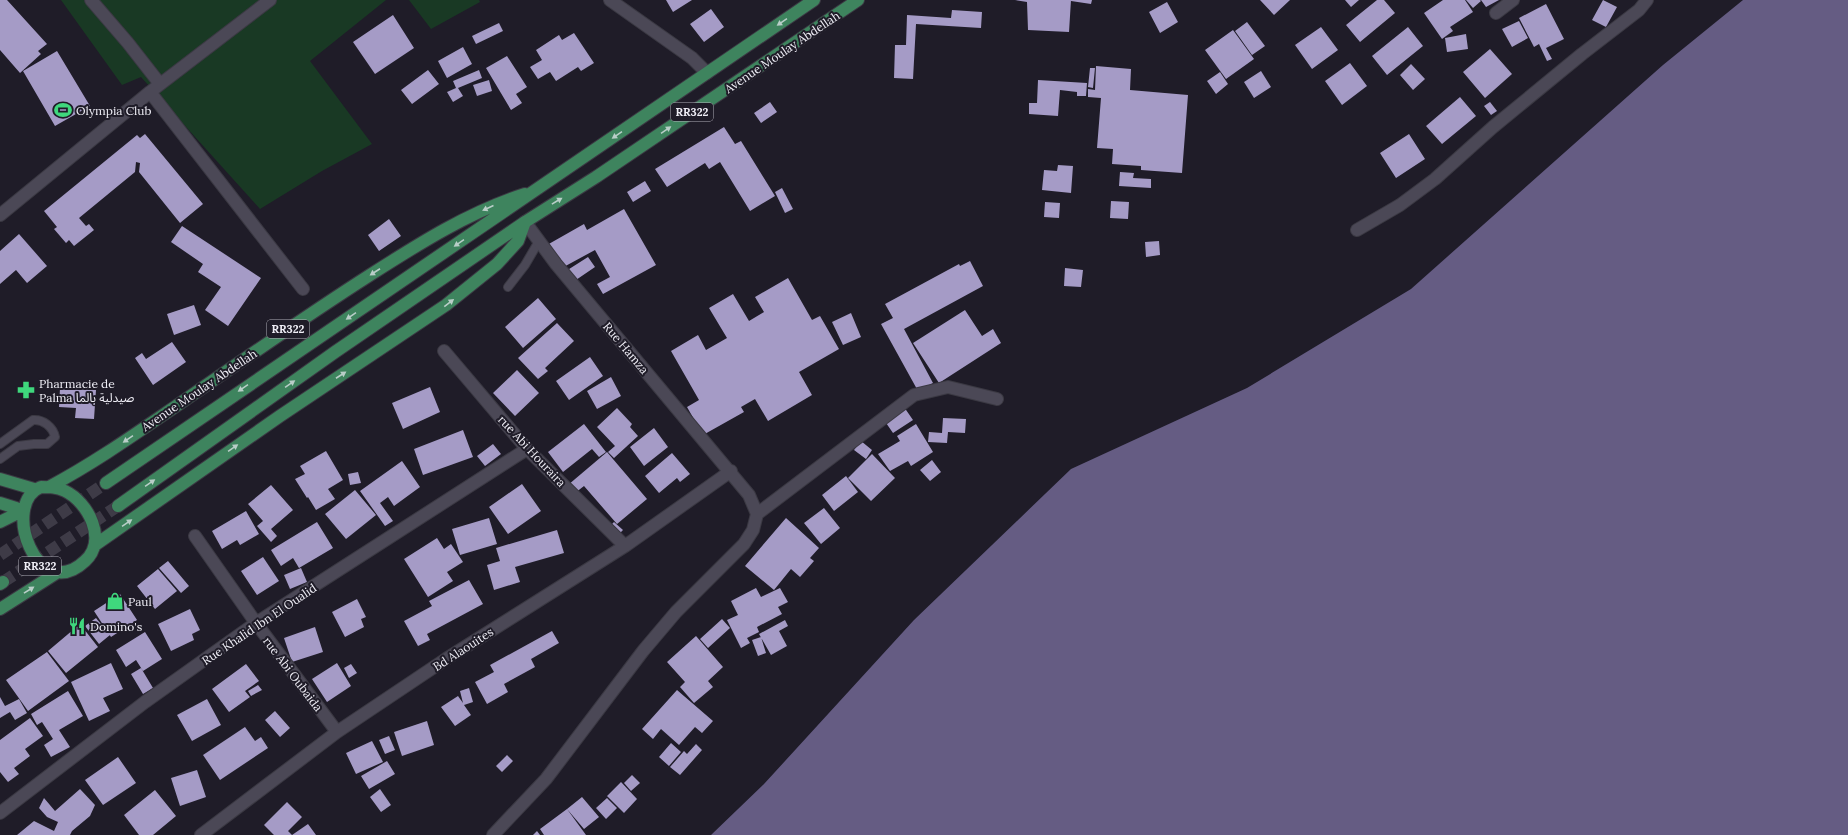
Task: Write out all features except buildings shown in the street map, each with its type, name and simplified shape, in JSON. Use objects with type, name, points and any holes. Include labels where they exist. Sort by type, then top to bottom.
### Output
[{"type":"main road","name":"Avenue Moulay Abdellah","points":[[106,483],[538,190],[814,0]]},
{"type":"main road","name":"Avenue Moulay Abdellah","points":[[118,506],[334,352],[525,222],[596,178],[858,0]]},
{"type":"main road","name":"Avenue Moulay Abdellah","points":[[49,487],[95,462],[335,297],[400,256],[463,219],[503,201],[538,190]]},
{"type":"main road","name":"RR322","points":[[95,545],[280,416],[446,305],[497,264],[518,240],[525,222]]},
{"type":"main road","points":[[0,479],[34,489]]},
{"type":"main road","name":"RR322","points":[[15,511],[14,530],[19,545],[23,552],[39,566],[58,572],[67,571],[82,564],[92,552],[95,545],[94,528],[88,512],[64,490],[49,487],[34,489]]},
{"type":"main road","points":[[0,522],[15,511],[23,497],[34,489]]},
{"type":"main road","points":[[0,503],[15,511]]},
{"type":"main road","name":"RR322","points":[[0,609],[58,572]]},
{"type":"street","points":[[90,0],[160,84]]},
{"type":"street","points":[[0,215],[160,84],[270,0]]},
{"type":"street","points":[[610,0],[692,58],[707,73]]},
{"type":"street","points":[[1496,13],[1513,0]]},
{"type":"street","points":[[1357,230],[1400,205],[1435,179],[1493,127],[1582,54],[1639,10],[1647,0]]},
{"type":"street","points":[[150,92],[303,289]]},
{"type":"street","name":"Rue Hamza","points":[[525,222],[556,264],[731,472],[749,495],[757,514]]},
{"type":"street","name":"rue Abi Houraira","points":[[444,352],[528,449],[625,546]]},
{"type":"street","points":[[493,835],[546,778],[643,651],[676,612],[744,544],[753,530],[757,514],[914,395],[948,387],[997,399]]},
{"type":"street","name":"Rue Khalid Ibn El Oualid","points":[[0,813],[145,702],[256,624],[528,449]]},
{"type":"street","name":"Bd Alaouites","points":[[201,835],[337,732],[446,659],[625,546],[731,472]]},
{"type":"street","name":"rue Abi Oubaida","points":[[195,536],[256,624],[337,732]]},
{"type":"lane","points":[[508,287],[525,265],[539,241]]},
{"type":"lane","points":[[0,444],[33,420],[46,423],[54,433],[55,437],[47,444],[18,446],[0,459]]},
{"type":"green space","points":[[61,0],[386,0],[310,61],[372,144],[322,171],[260,209],[141,77],[122,85]]},
{"type":"green space","points":[[409,0],[479,0],[480,2],[431,29]]},
{"type":"shaded area","points":[[1743,0],[1848,0],[1848,835],[711,835],[764,784],[914,620],[1071,469],[1247,388],[1411,289],[1663,65]]},
{"type":"tunnel","points":[[0,555],[106,483]]},
{"type":"tunnel","points":[[3,582],[118,506]]},
{"type":"place","name":"Olympia Club","points":[[63,110]]},
{"type":"place","name":"Pharmacie de Palma صيدلية بالما","points":[[26,390]]},
{"type":"place","name":"Paul","points":[[115,601]]},
{"type":"place","name":"Domino's","points":[[77,626]]}]
